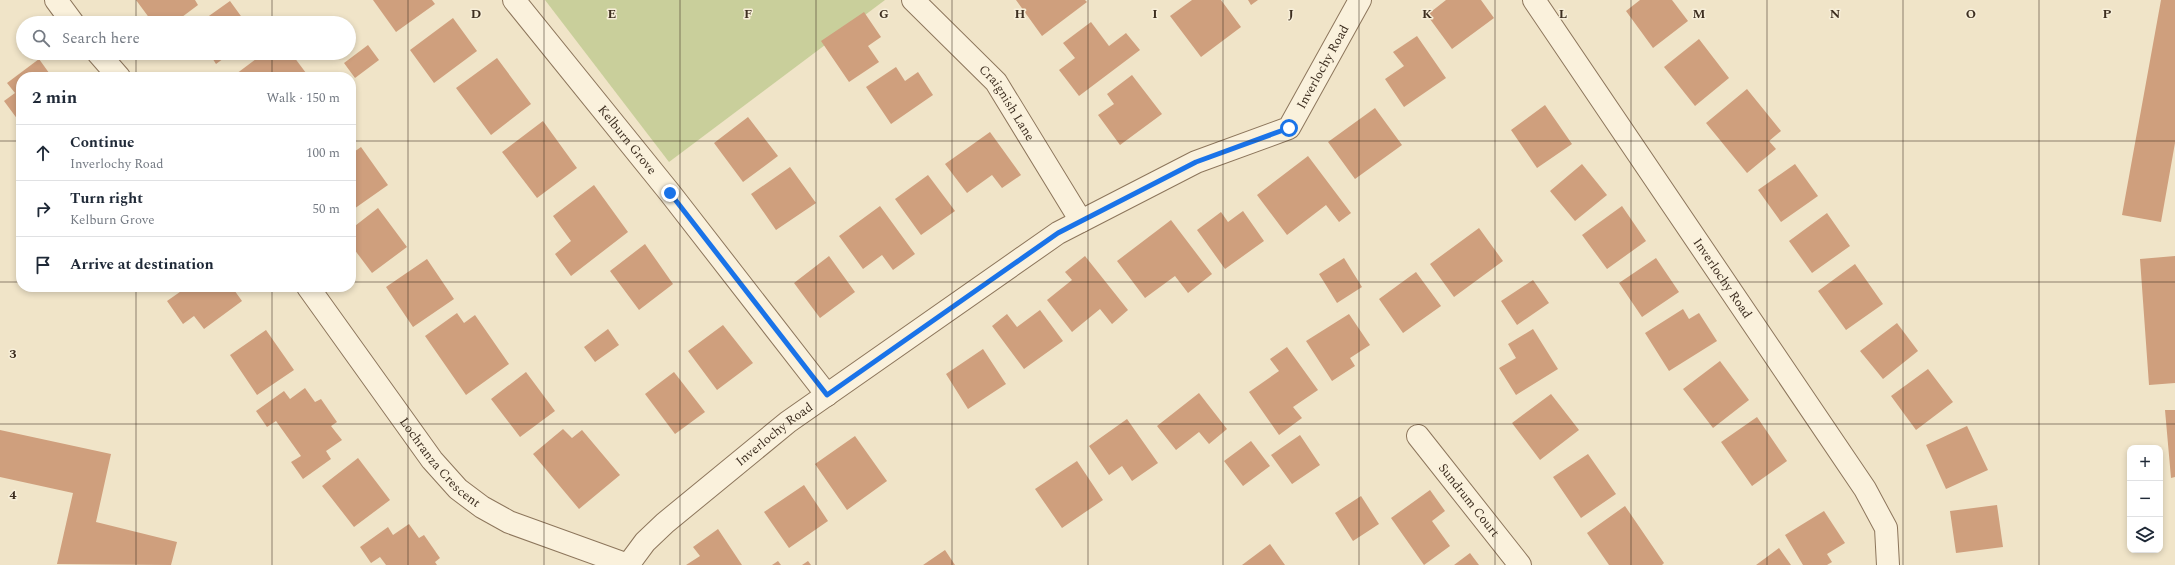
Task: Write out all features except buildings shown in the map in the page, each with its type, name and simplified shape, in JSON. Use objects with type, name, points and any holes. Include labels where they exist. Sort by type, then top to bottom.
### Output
[{"type":"street","points":[[56,0],[68,16]]},
{"type":"street","name":"Kelburn Grove","points":[[514,0],[670,193],[827,395]]},
{"type":"street","name":"Craignish Lane","points":[[913,0],[996,82],[1081,221]]},
{"type":"street","name":"Inverlochy Road","points":[[628,565],[645,542],[665,523],[788,422],[1058,233],[1196,162],[1289,128],[1360,0]]},
{"type":"street","name":"Inverlochy Road","points":[[1534,0],[1865,489],[1886,528],[1888,565]]},
{"type":"street","points":[[104,60],[115,72]]},
{"type":"street","name":"Lochranza Crescent","points":[[312,292],[432,460],[458,489],[482,507],[509,522],[628,565]]},
{"type":"street","name":"Sundrum Court","points":[[1418,436],[1520,565]]},
{"type":"green space","points":[[545,0],[885,0],[669,162]]},
{"type":"route","points":[[670,193],[827,395],[879,357],[1058,233],[1196,162],[1289,128]]}]
